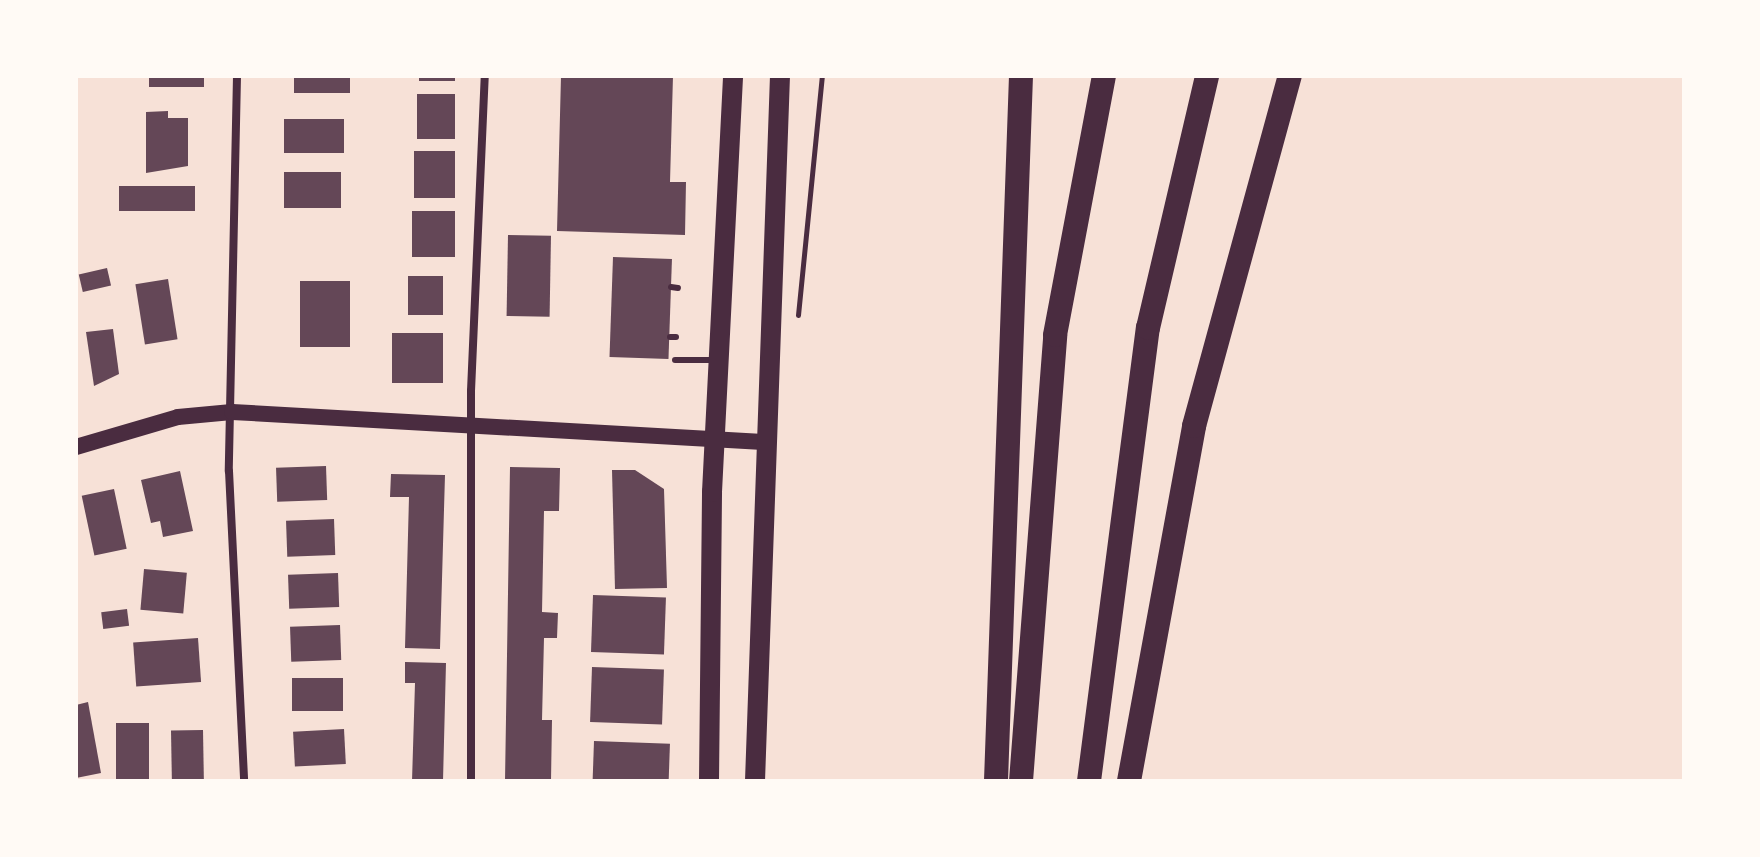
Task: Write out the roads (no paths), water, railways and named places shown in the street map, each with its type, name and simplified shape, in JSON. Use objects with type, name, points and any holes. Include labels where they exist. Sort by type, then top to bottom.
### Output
[{"type":"highway","points":[[996,781],[1021,76]]},
{"type":"highway","points":[[1021,781],[1054,349],[1104,76]]},
{"type":"highway","points":[[1089,781],[1148,328],[1207,76]]},
{"type":"highway","points":[[1129,781],[1194,426],[1290,76]]},
{"type":"main road","points":[[709,781],[716,440],[733,76]]},
{"type":"main road","points":[[755,781],[763,442],[780,76]]},
{"type":"main road","points":[[76,447],[178,417],[232,412],[763,442]]},
{"type":"street","points":[[237,76],[232,412],[244,781]]},
{"type":"street","points":[[471,781],[471,426],[485,76]]},
{"type":"lane","points":[[675,360],[721,360]]}]
